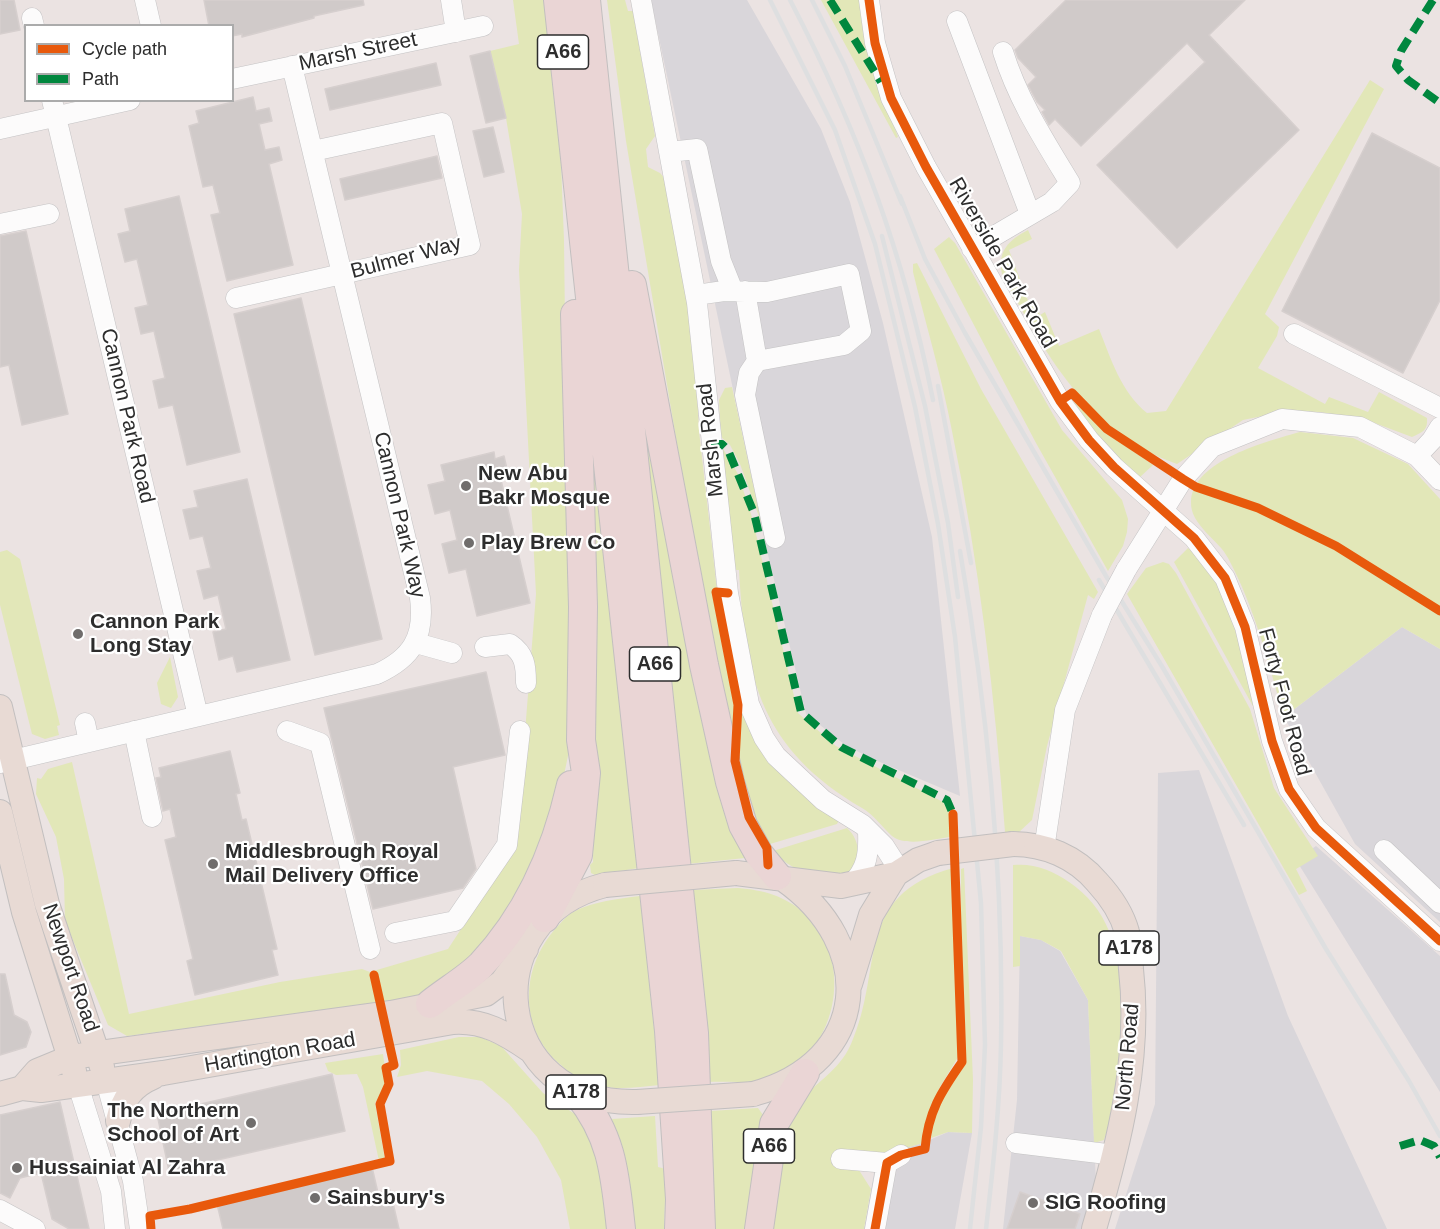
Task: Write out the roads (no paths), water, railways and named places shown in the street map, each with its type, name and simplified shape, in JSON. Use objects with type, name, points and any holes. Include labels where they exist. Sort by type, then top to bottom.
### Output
[{"type":"highway","name":"A66","points":[[558,0],[669,1031],[680,1199],[679,1229]]},
{"type":"highway","name":"A66","points":[[586,0],[694,1033],[701,1229]]},
{"type":"highway","points":[[597,100],[720,740],[743,825],[759,854],[780,878]]},
{"type":"highway","name":"A66","points":[[545,918],[578,855],[586,773],[581,740],[583,607],[569,103]]},
{"type":"highway","points":[[430,1004],[479,967],[502,939],[535,888],[566,810],[581,740]]},
{"type":"highway","name":"A66","points":[[759,1229],[774,1124],[805,1073]]},
{"type":"highway","points":[[578,1094],[593,1112],[606,1139],[615,1180],[621,1229]]},
{"type":"main road","name":"Newport Road","points":[[0,707],[6,761],[47,904],[106,1081]]},
{"type":"main road","name":"Newport Road","points":[[0,812],[4,846],[78,1085]]},
{"type":"main road","name":"A178","points":[[898,872],[870,915],[842,1022],[834,1039],[805,1073],[774,1089],[753,1094],[609,1102],[578,1094],[549,1074],[530,1050],[516,1012],[518,970],[526,949],[545,918],[574,896],[605,885],[736,873],[832,886],[851,885],[898,872],[938,853],[1012,844],[1044,849]]},
{"type":"main road","name":"North Road","points":[[1044,849],[1064,855],[1085,868],[1110,896],[1127,933],[1136,1008],[1128,1086],[1115,1155],[1094,1229]]},
{"type":"main road","name":"A178","points":[[780,878],[804,896],[830,925],[842,951],[850,987]]},
{"type":"main road","name":"Hartington Road","points":[[11,1091],[38,1071],[71,1057],[392,1013],[486,994],[502,982],[526,949]]},
{"type":"main road","name":"Hartington Road","points":[[11,1091],[41,1090],[163,1073],[462,1021],[490,1026],[530,1050]]},
{"type":"main road","points":[[118,1121],[121,1106],[128,1093],[142,1082],[163,1073]]},
{"type":"street","points":[[145,0],[151,24]]},
{"type":"street","points":[[451,0],[456,32]]},
{"type":"street","name":"Marsh Road","points":[[641,0],[696,295],[728,593],[749,704],[764,738],[776,756],[823,800],[863,825],[884,846],[898,872]]},
{"type":"street","name":"Riverside Park Road","points":[[868,0],[875,44],[891,98],[972,249],[1060,401],[1095,447],[1162,511]]},
{"type":"street","points":[[957,21],[1030,214]]},
{"type":"street","name":"Marsh Street","points":[[234,79],[483,26]]},
{"type":"street","points":[[972,249],[1052,202],[1070,183],[1028,114],[1012,80],[1003,52]]},
{"type":"street","name":"Cannon Park Way","points":[[292,66],[420,598],[422,612],[416,643]]},
{"type":"street","points":[[0,129],[53,108],[111,102]]},
{"type":"street","name":"Cannon Park Road","points":[[53,108],[198,716]]},
{"type":"street","name":"Bulmer Way","points":[[313,152],[442,123],[470,245],[342,276]]},
{"type":"street","points":[[669,152],[697,149],[721,261],[739,291],[757,361]]},
{"type":"street","points":[[0,224],[49,214]]},
{"type":"street","points":[[696,295],[739,291],[767,292],[849,273],[861,331],[844,345],[757,361],[749,373],[745,395],[775,538]]},
{"type":"street","points":[[236,298],[342,276]]},
{"type":"street","points":[[1294,334],[1440,408]]},
{"type":"street","points":[[1044,849],[1065,710],[1102,615],[1162,511],[1183,479],[1212,447],[1282,419],[1360,427],[1417,456],[1440,480]]},
{"type":"street","points":[[1417,456],[1432,440],[1440,427]]},
{"type":"street","name":"Forty Foot Road","points":[[1162,511],[1194,538],[1225,578],[1245,627],[1272,741],[1289,789],[1316,828],[1440,940]]},
{"type":"street","points":[[6,761],[87,732],[134,731],[377,674],[400,662],[416,643],[452,653]]},
{"type":"street","points":[[485,647],[510,644],[518,650],[524,658],[526,683]]},
{"type":"street","points":[[134,731],[152,817]]},
{"type":"street","points":[[287,731],[320,743],[370,949]]},
{"type":"street","points":[[395,933],[455,921],[507,845],[520,731]]},
{"type":"street","points":[[851,885],[866,865],[869,852],[868,831]]},
{"type":"street","points":[[1384,850],[1440,903]]},
{"type":"street","name":"Newport Road","points":[[106,1081],[133,1181],[140,1229]]},
{"type":"street","name":"Newport Road","points":[[78,1085],[111,1191],[115,1229]]},
{"type":"street","points":[[1016,1143],[1115,1155]]},
{"type":"street","points":[[841,1159],[894,1159],[875,1229]]},
{"type":"street","points":[[5,1218],[35,1229]]},
{"type":"railway","points":[[770,0],[835,130],[875,244],[915,407],[938,524],[955,637],[981,903],[985,1045],[981,1127],[970,1229]]},
{"type":"railway","points":[[790,0],[837,98],[876,195],[908,295],[933,400]]},
{"type":"railway","points":[[812,0],[845,66],[902,204]]},
{"type":"railway","points":[[900,196],[925,259],[965,333],[1326,949],[1409,1081],[1440,1136]]},
{"type":"railway","points":[[882,236],[925,406],[948,523],[958,597]]},
{"type":"railway","points":[[938,386],[971,563]]},
{"type":"railway","points":[[960,551],[986,734],[1000,920],[1000,1067],[996,1136],[986,1229]]},
{"type":"railway","points":[[1099,580],[1244,825]]},
{"type":"place","name":"New Abu Bakr Mosque","points":[[466,486]]},
{"type":"place","name":"Play Brew Co","points":[[469,543]]},
{"type":"place","name":"Cannon Park Long Stay","points":[[78,634]]},
{"type":"place","name":"Middlesbrough Royal Mail Delivery Office","points":[[213,864]]},
{"type":"place","name":"The Northern School of Art","points":[[251,1123]]},
{"type":"place","name":"Hussainiat Al Zahra","points":[[17,1168]]},
{"type":"place","name":"Sainsbury's","points":[[315,1198]]},
{"type":"place","name":"SIG Roofing","points":[[1033,1203]]}]
